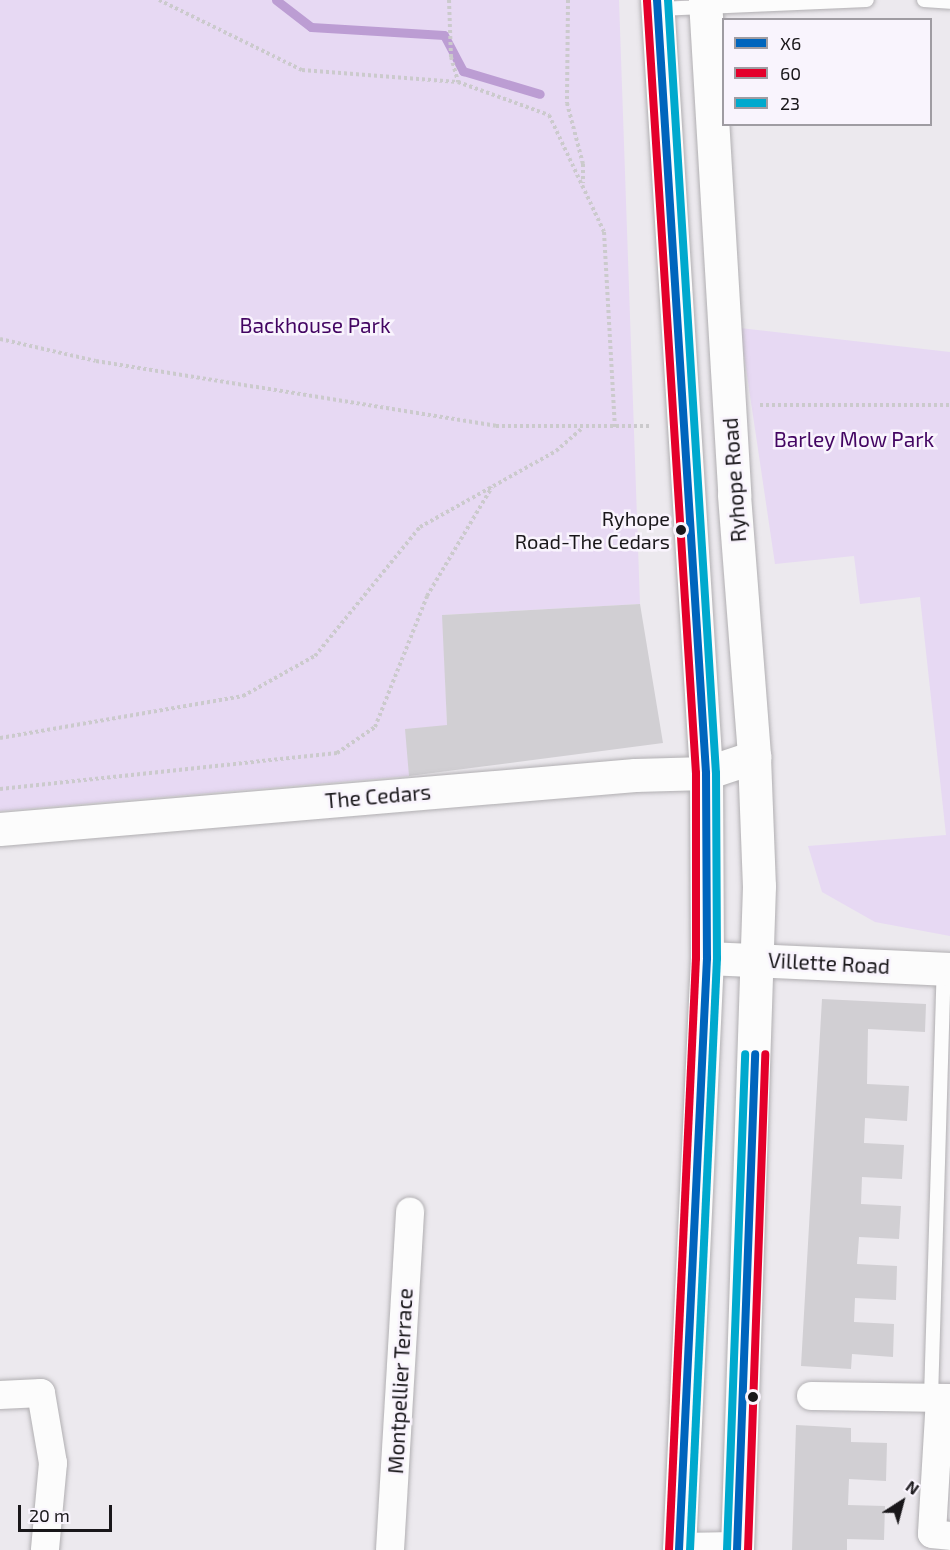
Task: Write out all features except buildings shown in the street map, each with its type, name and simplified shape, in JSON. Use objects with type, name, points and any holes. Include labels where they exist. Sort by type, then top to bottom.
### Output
[{"type":"main road","points":[[657,4],[706,773],[707,958],[675,1550],[737,1549]]},
{"type":"main road","name":"Ryhope Road","points":[[705,4],[729,407],[754,757],[757,960],[737,1549]]},
{"type":"main road","name":"The Cedars","points":[[0,829],[635,775],[706,773],[754,757]]},
{"type":"main road","name":"Villette Road","points":[[707,958],[947,969]]},
{"type":"street","name":"Montpellier Terrace","points":[[390,1550],[410,1212]]},
{"type":"street","points":[[0,1395],[40,1393],[53,1463],[45,1550]]},
{"type":"street","points":[[811,1396],[940,1398],[937,1540]]},
{"type":"lane","points":[[657,4],[867,0]]},
{"type":"lane","points":[[924,0],[950,2]]},
{"type":"lane","points":[[940,1398],[947,969]]},
{"type":"path","points":[[159,0],[302,70],[458,82],[549,115],[604,232],[615,428]]},
{"type":"path","points":[[449,0],[451,57],[458,82]]},
{"type":"path","points":[[568,0],[567,103],[583,164],[583,185]]},
{"type":"path","points":[[0,339],[96,361],[496,426],[615,428],[684,423]]},
{"type":"path","points":[[729,407],[950,405]]},
{"type":"path","points":[[0,738],[243,696],[315,656],[420,527],[556,451],[583,427]]},
{"type":"path","points":[[0,789],[337,753],[375,727],[427,596],[493,486]]},
{"type":"green space","name":"Backhouse Park","points":[[0,0],[619,0],[640,604],[443,615],[447,725],[409,776],[0,811]]},
{"type":"green space","name":"Barley Mow Park","points":[[740,328],[950,352],[950,936],[875,922],[822,892],[808,846],[946,835],[920,597],[860,604],[854,556],[775,564]]},
{"type":"waterway","points":[[276,0],[311,27],[444,35],[463,71],[540,94]]},
{"type":"transit line","name":"X6","points":[[657,0],[706,773],[707,958],[679,1550]]},
{"type":"transit line","name":"23","points":[[668,0],[716,773],[717,958],[690,1550]]},
{"type":"transit line","name":"60","points":[[647,1],[696,773],[696,958],[669,1550]]},
{"type":"transit line","name":"23","points":[[727,1550],[745,1054]]},
{"type":"transit line","name":"X6","points":[[737,1550],[755,1054]]},
{"type":"transit line","name":"60","points":[[748,1550],[765,1054]]},
{"type":"place","name":"Ryhope Road-The Cedars","points":[[681,530]]}]
